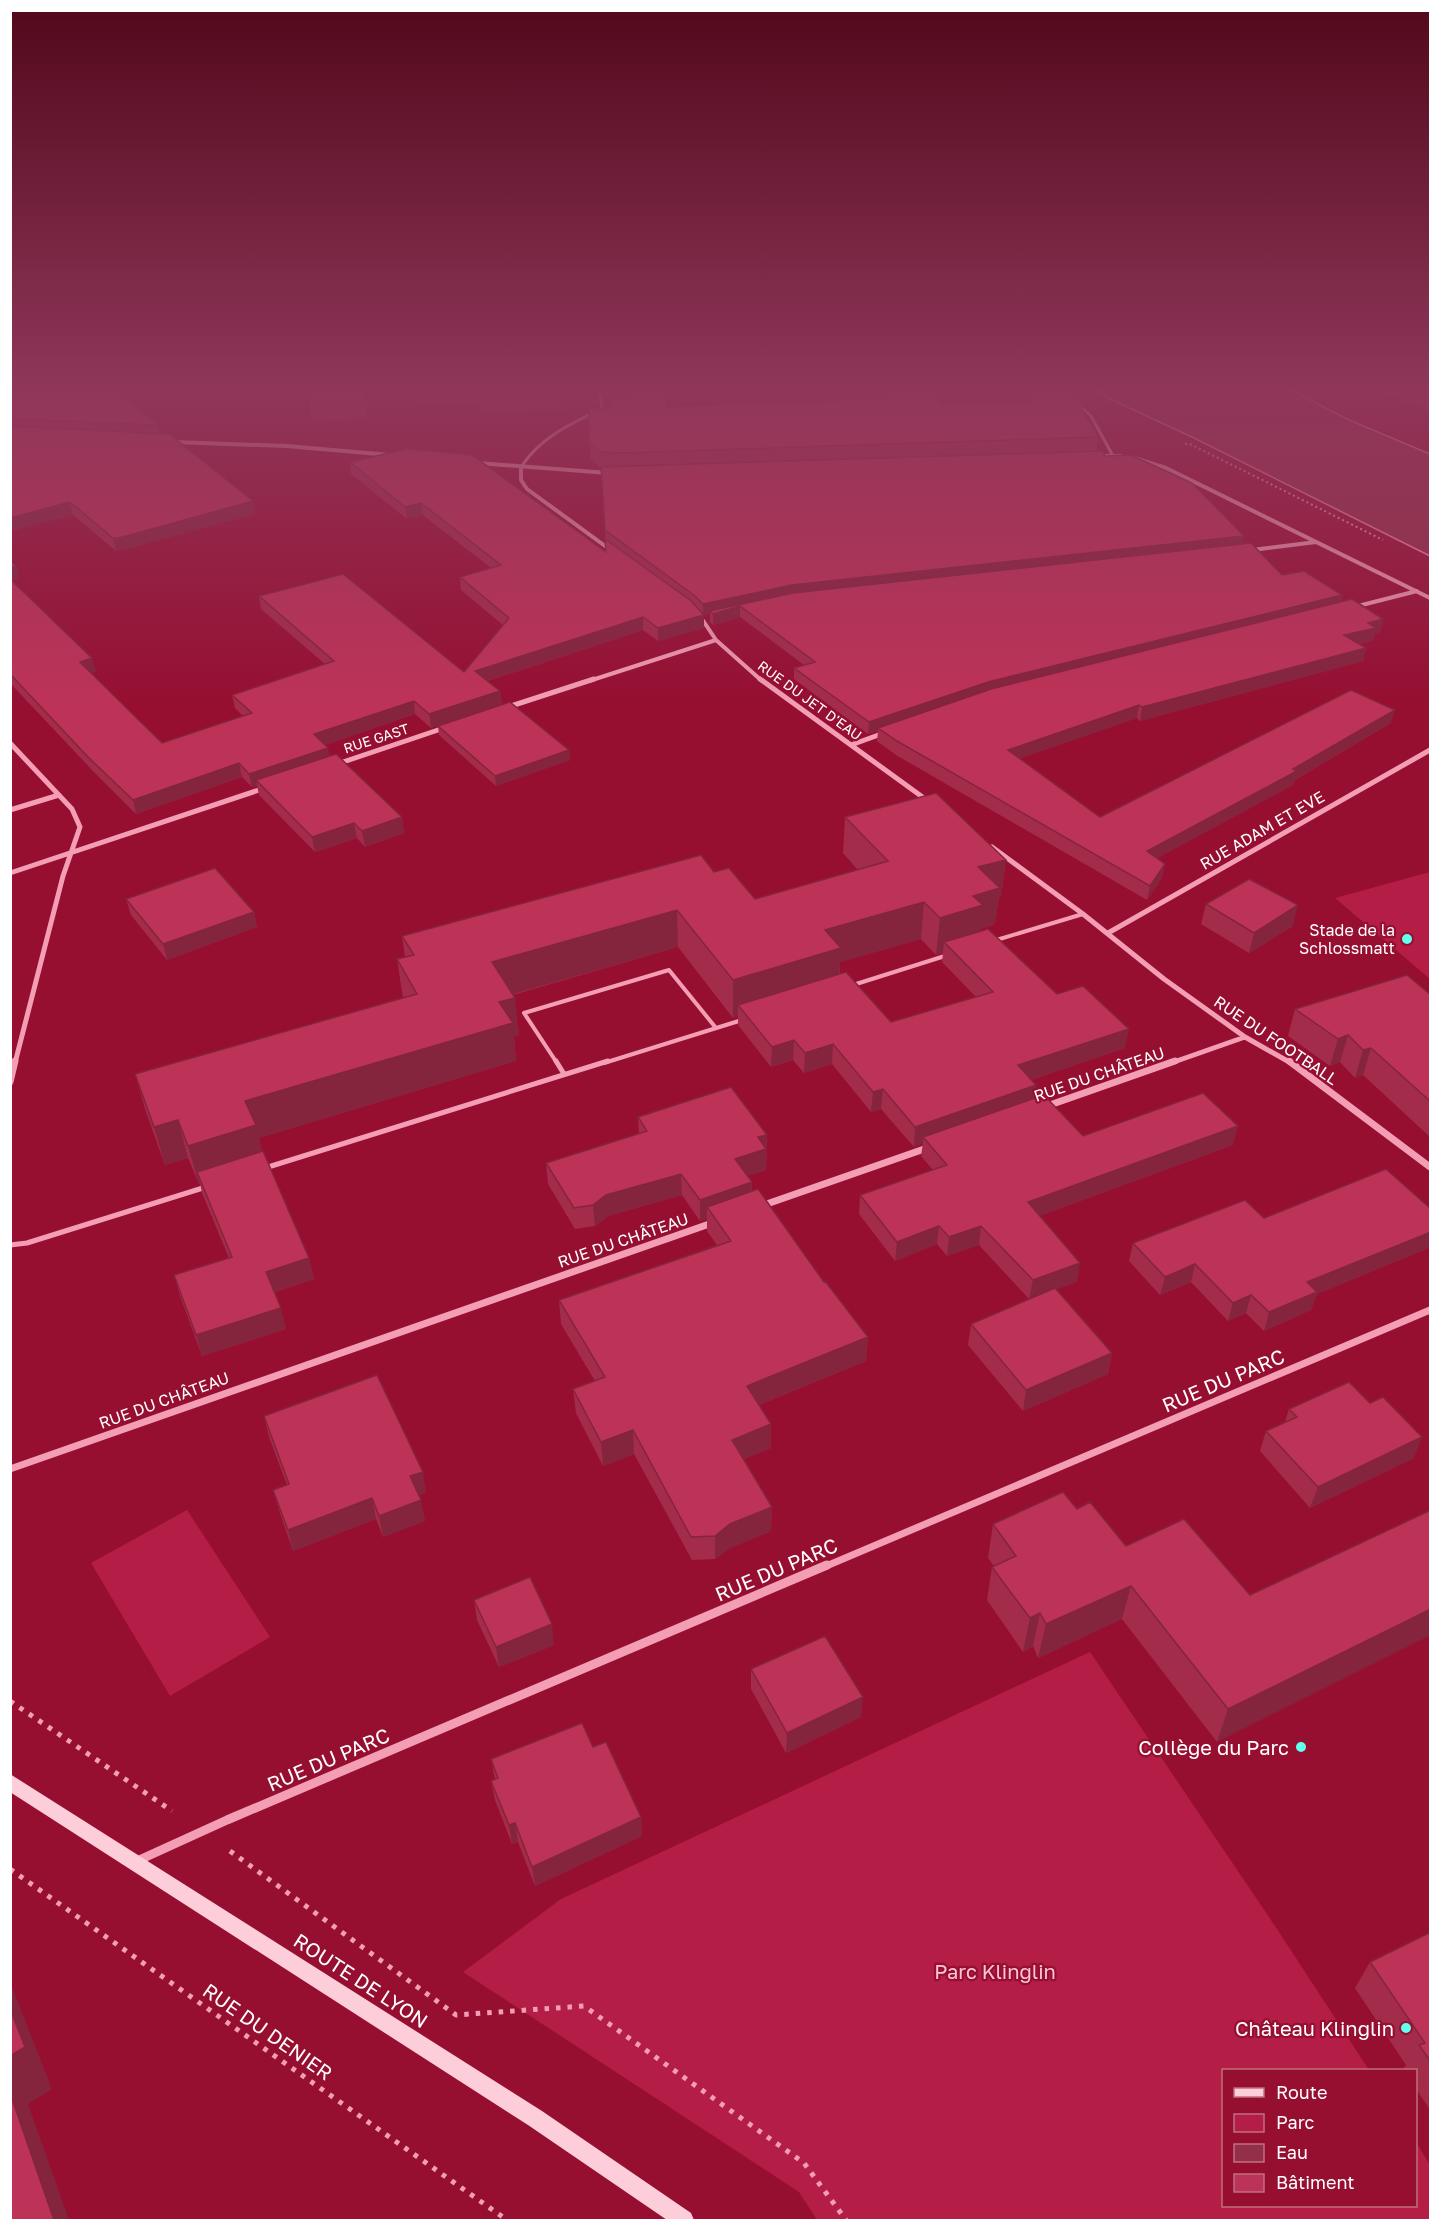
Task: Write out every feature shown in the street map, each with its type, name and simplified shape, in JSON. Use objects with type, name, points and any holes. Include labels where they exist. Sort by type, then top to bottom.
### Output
[{"type":"main road","name":"ROUTE DE LYON","points":[[10,1782],[535,2118],[684,2220]]},
{"type":"street","points":[[534,494],[619,556]]},
{"type":"street","points":[[1219,494],[1431,598]]},
{"type":"street","points":[[1243,551],[1317,542]]},
{"type":"street","points":[[1349,608],[1417,591]]},
{"type":"street","name":"RUE DU JET D'EAU","points":[[693,609],[710,628],[716,640],[758,678],[938,808]]},
{"type":"street","points":[[499,710],[716,640]]},
{"type":"street","name":"RUE GAST","points":[[332,766],[454,725]]},
{"type":"street","points":[[851,745],[892,730]]},
{"type":"street","points":[[10,743],[72,809],[80,827],[63,876],[10,1082]]},
{"type":"street","name":"RUE ADAM ET EVE","points":[[1108,933],[1431,750]]},
{"type":"street","points":[[10,873],[276,785]]},
{"type":"street","points":[[10,810],[59,795]]},
{"type":"street","points":[[987,843],[1108,933]]},
{"type":"street","name":"RUE DU FOOTBALL","points":[[1108,933],[1164,979],[1245,1037],[1288,1061],[1431,1167]]},
{"type":"street","name":"RUE DU CHÂTEAU","points":[[1043,1108],[1245,1037]]},
{"type":"street","points":[[749,1210],[941,1143]]},
{"type":"street","name":"RUE DU CHÂTEAU","points":[[10,1469],[726,1218]]},
{"type":"street","name":"RUE DU PARC","points":[[135,1862],[201,1831],[1431,1310]]},
{"type":"lane","points":[[986,943],[1083,914]]},
{"type":"lane","points":[[851,985],[953,954]]},
{"type":"lane","points":[[564,1074],[524,1013],[669,970],[716,1028]]},
{"type":"lane","points":[[255,1171],[750,1017]]},
{"type":"lane","points":[[10,1245],[27,1243],[210,1185]]},
{"type":"path","points":[[10,1701],[201,1831],[456,2015],[584,2006],[804,2163],[846,2220]]},
{"type":"path","name":"RUE DU DENIER","points":[[10,1869],[507,2220]]},
{"type":"green space","name":"Stade de la Schlossmatt","points":[[1430,872],[1430,979],[1335,898]]},
{"type":"green space","points":[[187,1510],[270,1637],[170,1696],[91,1563]]},
{"type":"green space","name":"Parc Klinglin","points":[[1090,1652],[1368,2069],[1222,2069],[1222,2207],[1417,2207],[1417,2144],[1430,2165],[1430,2220],[817,2220],[799,2192],[463,1972],[561,1899]]},
{"type":"water","points":[[1306,494],[1430,494],[1430,556]]},
{"type":"building","points":[[10,494],[244,494],[253,501],[119,538],[113,538],[70,502],[10,518]]},
{"type":"building","points":[[389,494],[526,494],[606,552],[605,539],[690,600],[704,615],[658,628],[643,617],[475,671],[500,691],[429,714],[414,701],[314,734],[328,748],[249,774],[239,763],[133,800],[88,757],[10,674],[10,579],[92,658],[80,662],[162,743],[252,713],[232,695],[334,661],[259,596],[343,574],[464,672],[509,618],[460,577],[501,565],[421,503],[405,507]]},
{"type":"building","points":[[603,494],[1203,494],[1244,536],[792,585],[703,604],[605,530]]},
{"type":"building","points":[[1251,543],[1282,575],[1304,571],[1342,595],[988,682],[869,722],[794,668],[815,662],[740,606],[713,614],[710,611],[793,593]]},
{"type":"building","points":[[1352,599],[1383,619],[1368,623],[1376,628],[1344,635],[1366,648],[1142,707],[1139,705],[1008,750],[1100,817],[1351,690],[1395,710],[1293,769],[1297,771],[1147,851],[1165,864],[1150,886],[878,728],[991,689]]},
{"type":"building","points":[[510,702],[569,750],[495,776],[438,726]]},
{"type":"building","points":[[336,754],[402,817],[362,831],[354,823],[312,837],[256,780]]},
{"type":"building","points":[[936,793],[1006,860],[978,867],[1000,888],[973,896],[983,905],[940,918],[924,902],[825,930],[841,948],[733,980],[677,910],[492,962],[515,998],[499,1002],[513,1023],[245,1101],[256,1125],[188,1146],[178,1120],[154,1127],[135,1074],[417,994],[397,959],[414,955],[402,936],[701,855],[714,872],[729,868],[755,899],[888,861],[845,817]]},
{"type":"building","points":[[215,868],[254,912],[163,944],[126,899]]},
{"type":"building","points":[[1249,879],[1298,905],[1254,933],[1206,904]]},
{"type":"building","points":[[988,929],[1057,994],[1083,986],[1129,1029],[1018,1065],[1036,1085],[915,1127],[883,1089],[873,1092],[833,1044],[805,1053],[794,1040],[772,1047],[738,1005],[846,972],[891,1022],[993,992],[944,942]]},
{"type":"building","points":[[1407,975],[1431,995],[1431,1102],[1371,1048],[1363,1050],[1348,1035],[1338,1039],[1295,1009]]},
{"type":"building","points":[[731,1087],[767,1135],[758,1137],[766,1149],[735,1159],[752,1182],[700,1200],[681,1174],[606,1195],[593,1205],[574,1208],[546,1163],[647,1131],[638,1117]]},
{"type":"building","points":[[1203,1093],[1238,1126],[1028,1202],[1080,1263],[1033,1280],[981,1226],[949,1237],[939,1226],[897,1242],[860,1195],[947,1165],[923,1137],[1044,1095],[1083,1136]]},
{"type":"building","points":[[263,1151],[309,1258],[266,1272],[281,1308],[196,1335],[174,1275],[232,1257],[197,1172]]},
{"type":"building","points":[[1386,1169],[1431,1209],[1431,1232],[1307,1282],[1317,1292],[1269,1312],[1251,1295],[1233,1303],[1195,1264],[1165,1277],[1133,1243],[1245,1200],[1264,1218]]},
{"type":"building","points":[[758,1189],[824,1282],[868,1337],[747,1386],[771,1424],[732,1440],[772,1507],[730,1524],[715,1536],[691,1537],[633,1430],[601,1442],[573,1389],[605,1377],[559,1300],[731,1241],[707,1207]]},
{"type":"building","points":[[1055,1288],[1112,1353],[1026,1390],[971,1324]]},
{"type":"building","points":[[377,1375],[423,1472],[410,1476],[421,1500],[379,1516],[372,1498],[288,1530],[273,1490],[289,1484],[264,1416]]},
{"type":"building","points":[[1349,1382],[1370,1403],[1383,1397],[1422,1437],[1318,1487],[1266,1431],[1297,1417],[1289,1409]]},
{"type":"building","points":[[1063,1492],[1077,1509],[1090,1502],[1126,1546],[1184,1519],[1250,1595],[1431,1510],[1431,1609],[1228,1709],[1131,1586],[1046,1624],[1040,1613],[1030,1618],[992,1567],[1016,1556],[993,1524]]},
{"type":"building","points":[[530,1577],[552,1624],[496,1647],[474,1600]]},
{"type":"building","points":[[825,1636],[863,1697],[787,1733],[751,1669]]},
{"type":"building","points":[[582,1723],[593,1747],[606,1742],[641,1817],[532,1867],[515,1823],[509,1825],[491,1781],[498,1778],[491,1759]]},
{"type":"building","points":[[1431,1932],[1431,2062],[1419,2045],[1425,2043],[1370,1962]]},
{"type":"building","points":[[10,2009],[25,2047],[10,2056]]},
{"type":"building","points":[[10,2093],[54,2220],[10,2220]]},
{"type":"place","name":"Stade de la Schlossmatt","points":[[1407,939]]},
{"type":"place","name":"Collège du Parc","points":[[1301,1747]]},
{"type":"place","name":"Château Klinglin","points":[[1406,2028]]}]
